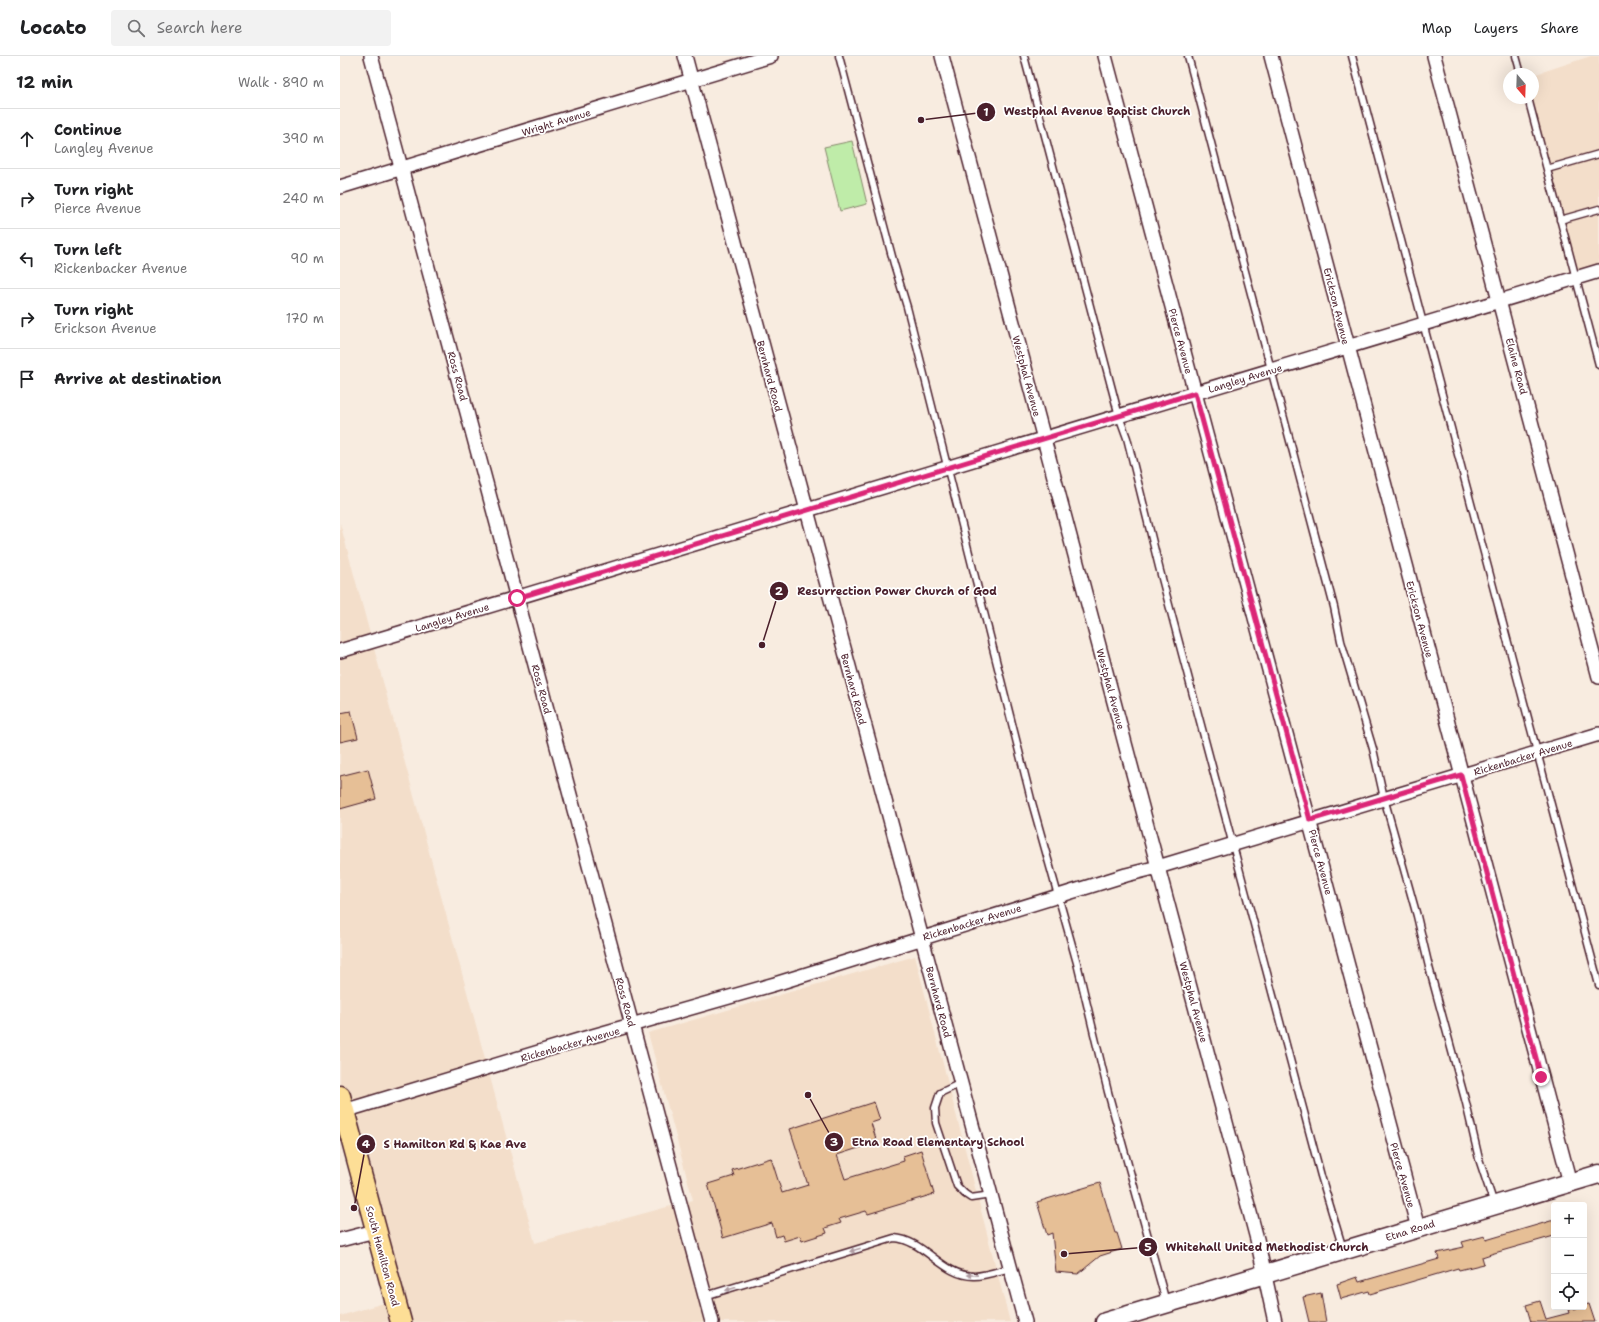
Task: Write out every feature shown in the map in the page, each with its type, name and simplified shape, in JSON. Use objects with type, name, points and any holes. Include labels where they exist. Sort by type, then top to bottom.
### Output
[{"type":"main road","name":"South Hamilton Road","points":[[342,1104],[375,1231],[401,1322]]},
{"type":"street","name":"Ross Road","points":[[371,56],[712,1322]]},
{"type":"street","name":"Bernhard Road","points":[[684,56],[1025,1322]]},
{"type":"street","name":"Wright Avenue","points":[[340,187],[402,170],[771,56]]},
{"type":"street","name":"Westphal Avenue","points":[[942,56],[1158,867],[1265,1274],[1275,1322]]},
{"type":"street","name":"Pierce Avenue","points":[[1105,56],[1418,1228]]},
{"type":"street","name":"Erickson Avenue","points":[[1271,56],[1570,1183]]},
{"type":"street","name":"Elaine Road","points":[[1434,56],[1599,677]]},
{"type":"street","name":"Langley Avenue","points":[[340,651],[1599,272]]},
{"type":"street","name":"Rickenbacker Avenue","points":[[342,1104],[632,1025],[775,984],[1126,875],[1158,867],[1599,734]]},
{"type":"street","name":"Etna Road","points":[[1105,1322],[1599,1174]]},
{"type":"street","points":[[340,1240],[375,1231]]},
{"type":"lane","points":[[839,56],[898,279],[907,307],[946,468],[1031,799],[1077,963],[1108,1092],[1166,1304]]},
{"type":"lane","points":[[1024,56],[1119,416],[1127,438],[1160,571],[1234,844],[1321,1176],[1343,1250]]},
{"type":"lane","points":[[1188,56],[1226,200],[1248,276],[1271,370],[1334,607],[1341,641],[1373,749],[1384,798],[1417,916],[1429,967],[1466,1103],[1479,1159],[1494,1205]]},
{"type":"lane","points":[[1352,56],[1418,299],[1422,325],[1599,985]]},
{"type":"lane","points":[[1516,56],[1519,68]]},
{"type":"lane","points":[[1530,104],[1599,365]]},
{"type":"lane","points":[[1547,169],[1599,154]]},
{"type":"lane","points":[[1560,220],[1599,209]]},
{"type":"lane","points":[[961,1083],[940,1093],[935,1108],[936,1123],[940,1140],[957,1186],[965,1194],[972,1198],[991,1195]]},
{"type":"lane","points":[[705,1296],[894,1238],[903,1239],[913,1243],[956,1274],[974,1276],[1010,1268]]},
{"type":"shaded area","points":[[1591,56],[1599,56],[1599,272],[1576,279],[1530,104],[1539,104],[1539,73]]},
{"type":"shaded area","points":[[340,523],[535,1243],[693,1200],[648,1033],[915,956],[1010,1322],[340,1322],[340,1316],[394,1300],[340,1098]]},
{"type":"green space","points":[[852,141],[867,204],[840,211],[824,147]]},
{"type":"building","points":[[351,711],[358,738],[340,742],[340,713]]},
{"type":"building","points":[[368,769],[376,799],[340,809],[340,776]]},
{"type":"building","points":[[874,1102],[880,1120],[871,1123],[877,1142],[837,1155],[845,1179],[904,1161],[903,1156],[921,1150],[934,1194],[868,1214],[866,1211],[839,1219],[841,1223],[825,1228],[827,1233],[802,1241],[800,1236],[784,1241],[782,1235],[776,1237],[772,1223],[723,1238],[708,1184],[734,1176],[732,1170],[771,1158],[782,1193],[808,1185],[790,1129]]},
{"type":"building","points":[[1100,1183],[1115,1233],[1117,1233],[1122,1249],[1100,1256],[1078,1274],[1056,1272],[1052,1233],[1047,1235],[1037,1202]]},
{"type":"building","points":[[1551,1221],[1551,1237],[1482,1257],[1484,1264],[1459,1270],[1458,1268],[1370,1294],[1369,1291],[1341,1299],[1337,1284],[1357,1277],[1359,1282],[1439,1259],[1437,1253],[1464,1247],[1462,1242],[1485,1236],[1486,1240]]},
{"type":"building","points":[[1321,1293],[1326,1322],[1309,1322],[1303,1297]]},
{"type":"building","points":[[1540,1301],[1546,1319],[1569,1313],[1568,1310],[1587,1310],[1587,1304],[1589,1304],[1595,1322],[1531,1322],[1526,1305]]},
{"type":"place","name":"Westphal Avenue Baptist Church","points":[[921,120]]},
{"type":"place","name":"Resurrection Power Church of God","points":[[762,645]]},
{"type":"place","name":"Etna Road Elementary School","points":[[808,1095]]},
{"type":"place","name":"S Hamilton Rd & Kae Ave","points":[[354,1208]]},
{"type":"place","name":"Whitehall United Methodist Church","points":[[1064,1254]]},
{"type":"route","points":[[517,598],[1195,393],[1310,820],[1461,775],[1541,1077]]}]
